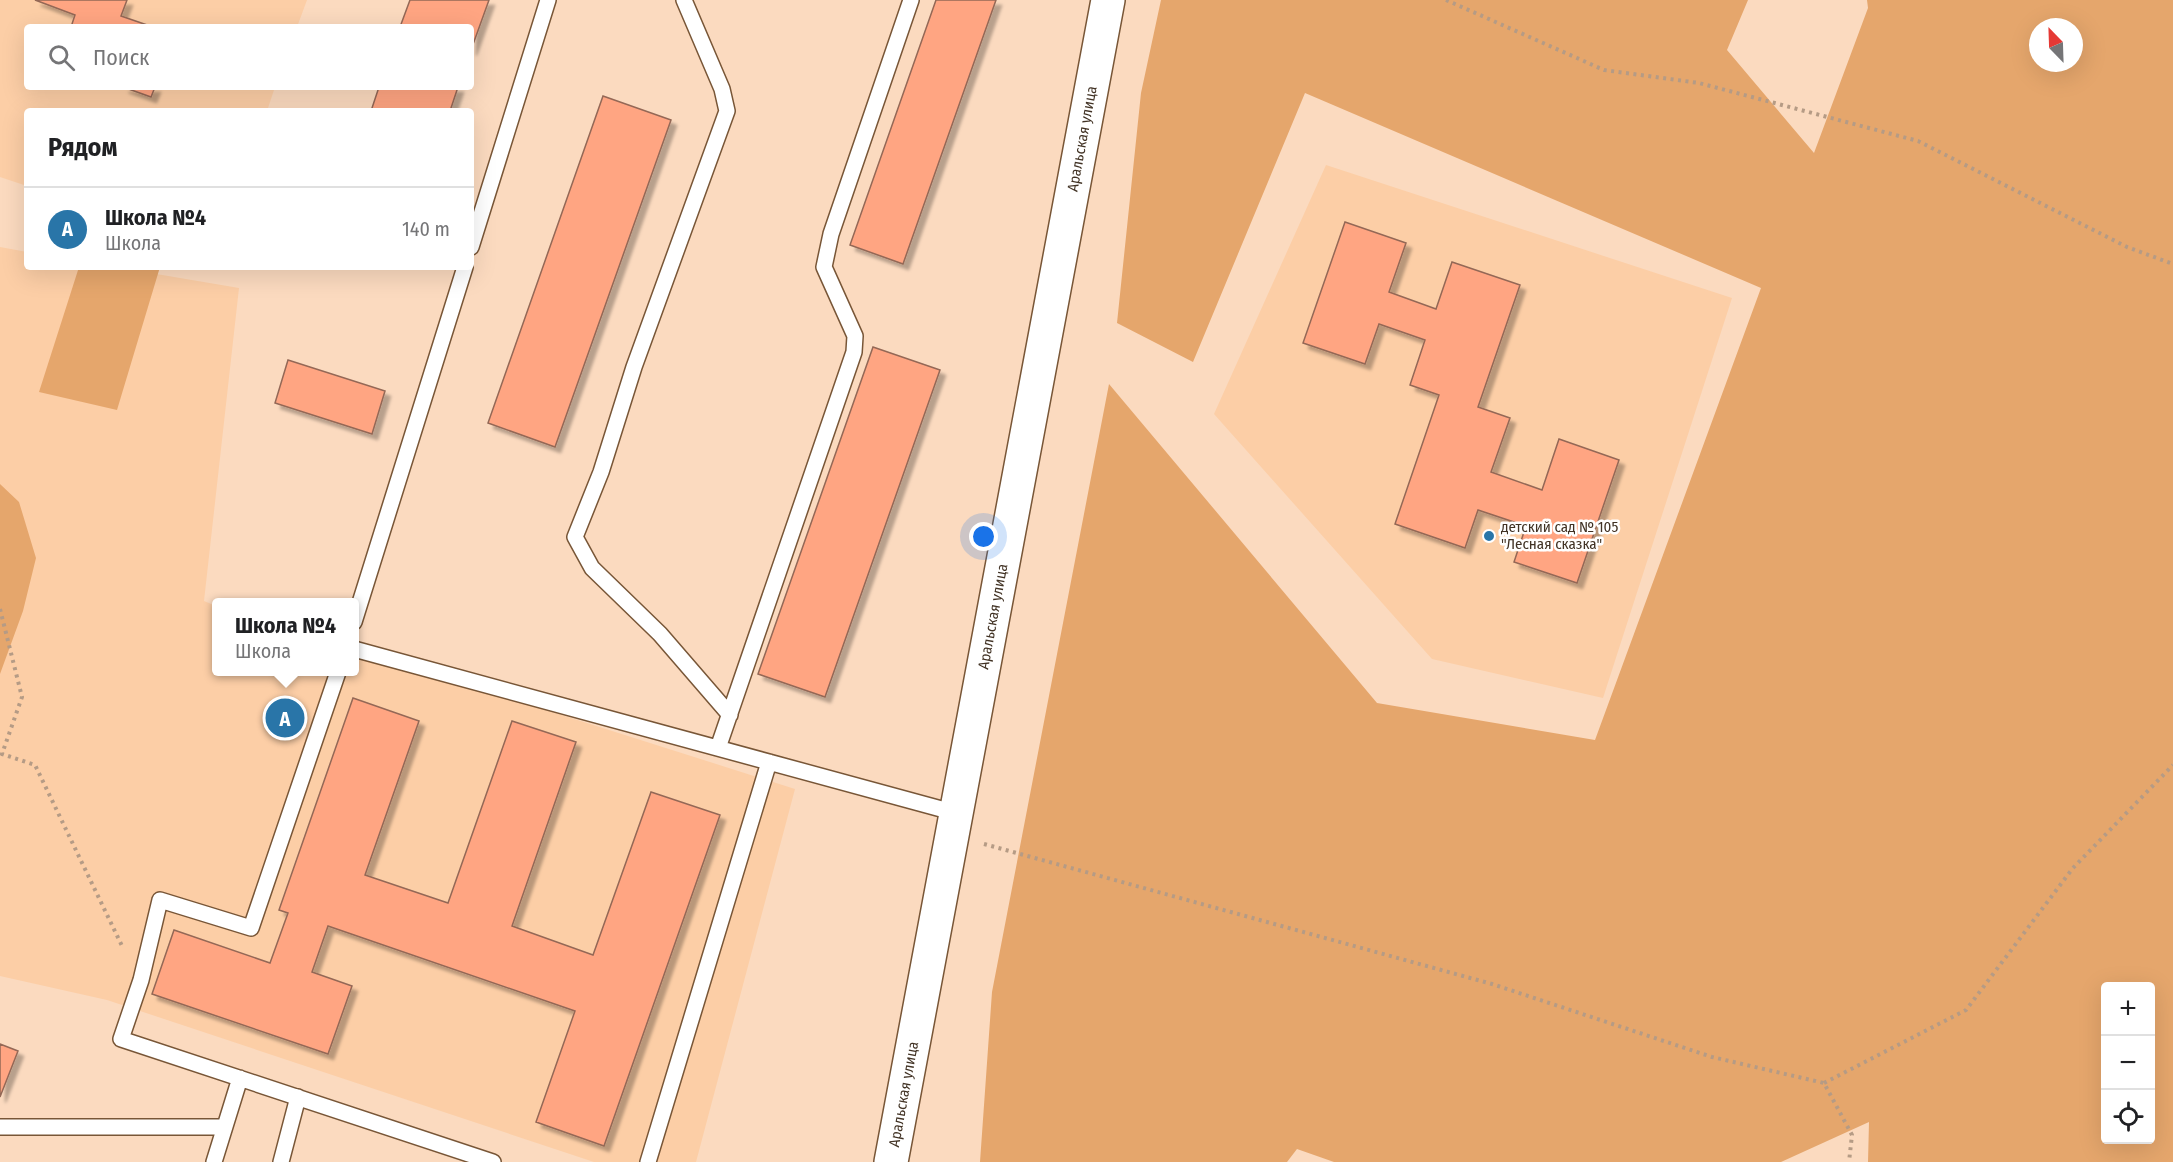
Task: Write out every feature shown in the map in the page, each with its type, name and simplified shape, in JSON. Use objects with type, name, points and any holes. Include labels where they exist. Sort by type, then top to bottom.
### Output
[{"type":"street","name":"Аральская улица","points":[[891,1162],[1108,0]]},
{"type":"lane","points":[[474,237],[548,0]]},
{"type":"lane","points":[[684,0],[722,88],[727,111],[634,367],[601,472],[575,537],[592,568],[660,634],[730,716]]},
{"type":"lane","points":[[718,748],[854,352],[855,336],[825,267],[831,234],[911,0]]},
{"type":"lane","points":[[359,606],[464,270]]},
{"type":"lane","points":[[359,650],[769,762],[954,824]]},
{"type":"lane","points":[[337,676],[251,928],[160,900],[141,980],[121,1040],[492,1162]]},
{"type":"lane","points":[[648,1162],[769,762]]},
{"type":"lane","points":[[214,1162],[240,1078]]},
{"type":"lane","points":[[281,1162],[298,1097]]},
{"type":"lane","points":[[0,1127],[224,1127]]},
{"type":"path","points":[[1446,0],[1604,70],[1700,83],[1918,141],[2127,247],[2173,264]]},
{"type":"path","points":[[0,609],[22,697],[2,754],[35,765],[128,958],[141,980]]},
{"type":"path","points":[[954,824],[1308,935],[1492,984],[1712,1057],[1824,1083],[1966,1010],[2073,868],[2173,765]]},
{"type":"path","points":[[1824,1083],[1852,1135],[1849,1162]]},
{"type":"shaded area","points":[[0,0],[307,0],[298,24],[24,24],[24,90],[274,90],[268,108],[24,108],[24,185],[0,177]]},
{"type":"shaded area","points":[[1161,0],[1748,0],[1727,50],[1814,153],[1868,8],[1867,0],[2173,0],[2173,1162],[1868,1162],[1869,1122],[1781,1162],[1334,1162],[1297,1149],[1287,1162],[980,1162],[992,992],[1109,384],[1377,703],[1595,740],[1761,288],[1305,93],[1193,362],[1117,323],[1141,93]]},
{"type":"shaded area","name":"детский сад № 105 \"Лесная сказка\"","points":[[1326,165],[1732,298],[1603,698],[1432,659],[1214,414]]},
{"type":"shaded area","points":[[0,247],[24,251],[24,270],[133,270],[239,288],[204,601],[212,604],[212,676],[359,676],[359,651],[795,789],[696,1162],[594,1162],[107,1000],[0,976]]},
{"type":"shaded area","points":[[78,270],[159,270],[117,410],[39,392]]},
{"type":"shaded area","points":[[0,484],[19,502],[36,558],[23,611],[0,674]]},
{"type":"building","points":[[35,0],[127,0],[121,16],[144,24],[72,24],[75,15]]},
{"type":"building","points":[[410,0],[489,0],[474,42],[474,24],[401,24]]},
{"type":"building","points":[[936,0],[996,0],[903,264],[850,245]]},
{"type":"building","points":[[131,90],[154,90],[151,97]]},
{"type":"building","points":[[378,90],[457,90],[451,108],[372,108]]},
{"type":"building","points":[[603,96],[671,120],[555,447],[488,423]]},
{"type":"building","points":[[1345,222],[1406,243],[1389,292],[1436,309],[1452,262],[1520,285],[1478,407],[1510,418],[1491,472],[1542,490],[1559,439],[1619,460],[1577,583],[1514,562],[1526,526],[1478,510],[1465,548],[1395,524],[1439,395],[1410,385],[1425,340],[1379,324],[1365,364],[1303,343]]},
{"type":"building","points":[[873,347],[940,370],[825,697],[758,674]]},
{"type":"building","points":[[288,360],[385,391],[372,434],[275,403]]},
{"type":"building","points":[[353,698],[419,721],[365,875],[448,903],[512,721],[576,742],[512,926],[593,955],[651,792],[720,815],[604,1146],[536,1122],[575,1011],[328,926],[312,972],[352,986],[328,1054],[152,994],[174,930],[270,963],[288,913],[279,910]]},
{"type":"building","points":[[0,1044],[18,1051],[0,1097]]},
{"type":"place","name":"детский сад № 105 \"Лесная сказка\"","points":[[1489,536]]},
{"type":"place","name":"Школа №4","points":[[285,718]]}]
